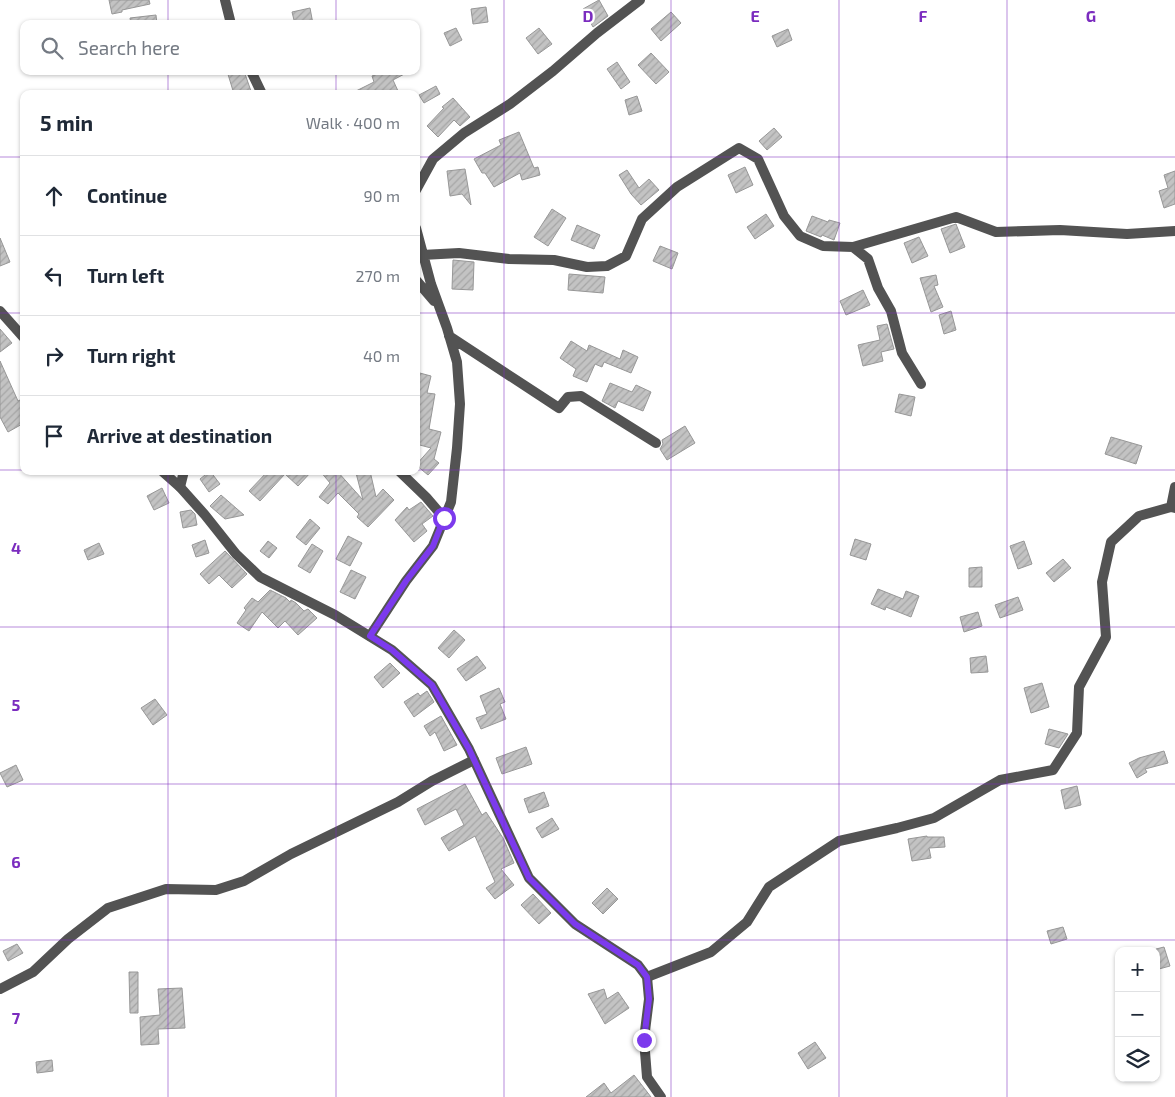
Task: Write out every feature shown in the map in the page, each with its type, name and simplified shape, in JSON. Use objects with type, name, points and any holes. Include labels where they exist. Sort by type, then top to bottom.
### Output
[{"type":"street","points":[[225,0],[230,20]]},
{"type":"street","points":[[420,183],[433,159],[464,133],[510,104],[640,0]]},
{"type":"street","points":[[252,75],[260,90]]},
{"type":"street","points":[[422,255],[459,253],[554,260],[587,267],[607,266],[626,256],[642,219],[677,187],[739,148],[758,159],[784,216],[800,236],[823,246],[852,247],[956,217],[996,232],[1060,230],[1128,234],[1175,231]]},
{"type":"street","points":[[370,636],[406,581],[433,546],[451,502],[460,404],[457,362],[420,246]]},
{"type":"street","points":[[852,247],[868,259],[878,288],[891,311],[902,353],[921,384]]},
{"type":"street","points":[[420,285],[438,305]]},
{"type":"street","points":[[0,311],[20,334]]},
{"type":"street","points":[[449,336],[559,408],[568,397],[581,396],[656,443]]},
{"type":"street","points":[[166,475],[205,515],[236,554],[260,577],[335,615],[370,636],[392,650],[432,685],[474,760],[529,878],[575,924],[638,965],[647,977],[649,999],[644,1040],[648,1077],[661,1097]]},
{"type":"street","points":[[180,487],[183,475]]},
{"type":"street","points":[[403,475],[444,518]]},
{"type":"street","points":[[647,977],[711,952],[747,922],[769,887],[839,841],[934,818],[1000,780],[1053,770],[1077,734],[1079,687],[1106,637],[1102,582],[1111,542],[1140,516],[1173,507],[1175,488]]},
{"type":"street","points":[[0,989],[33,972],[68,938],[108,908],[166,890],[216,890],[244,881],[290,854],[398,802],[432,781],[474,760]]},
{"type":"building","points":[[109,0],[149,0],[150,4],[112,14]]},
{"type":"building","points":[[599,0],[608,16],[593,27],[583,9]]},
{"type":"building","points":[[486,7],[488,22],[473,24],[471,9]]},
{"type":"building","points":[[310,8],[312,20],[294,20],[292,12]]},
{"type":"building","points":[[671,12],[681,23],[661,41],[651,29]]},
{"type":"building","points":[[156,15],[157,20],[130,20],[130,18]]},
{"type":"building","points":[[456,28],[462,40],[450,46],[444,33]]},
{"type":"building","points":[[539,28],[552,44],[538,54],[526,38]]},
{"type":"building","points":[[788,29],[792,40],[777,47],[772,36]]},
{"type":"building","points":[[651,53],[669,72],[656,84],[638,65]]},
{"type":"building","points":[[617,62],[630,82],[621,89],[607,69]]},
{"type":"building","points":[[228,75],[245,75],[251,90],[233,90]]},
{"type":"building","points":[[402,75],[393,80],[398,90],[358,90],[374,82],[372,76]]},
{"type":"building","points":[[436,86],[440,94],[424,103],[420,94]]},
{"type":"building","points":[[637,96],[642,111],[629,115],[625,100]]},
{"type":"building","points":[[453,98],[470,117],[460,126],[454,120],[438,137],[427,126],[444,108],[442,107]]},
{"type":"building","points":[[774,128],[782,137],[767,150],[759,141]]},
{"type":"building","points":[[519,132],[534,168],[538,167],[540,175],[522,180],[520,173],[494,187],[485,173],[482,173],[474,159],[501,145],[499,140]]},
{"type":"building","points":[[745,167],[753,185],[736,193],[728,175]]},
{"type":"building","points":[[465,169],[471,205],[462,194],[450,196],[447,171]]},
{"type":"building","points":[[627,170],[639,188],[649,179],[659,190],[641,205],[631,194],[619,175]]},
{"type":"building","points":[[1175,171],[1175,204],[1164,208],[1159,191],[1168,188],[1164,175]]},
{"type":"building","points":[[552,209],[566,218],[548,246],[534,237]]},
{"type":"building","points":[[766,214],[774,226],[755,239],[747,227]]},
{"type":"building","points":[[812,216],[828,222],[829,220],[840,223],[834,240],[806,231]]},
{"type":"building","points":[[956,224],[965,247],[950,253],[941,229]]},
{"type":"building","points":[[577,225],[600,235],[594,249],[571,240]]},
{"type":"building","points":[[919,237],[928,256],[912,263],[904,243]]},
{"type":"building","points":[[0,238],[10,262],[0,266]]},
{"type":"building","points":[[660,246],[678,253],[672,269],[653,261]]},
{"type":"building","points":[[453,260],[474,262],[473,290],[452,289]]},
{"type":"building","points":[[569,274],[605,277],[603,293],[568,290]]},
{"type":"building","points":[[936,275],[938,285],[934,286],[943,307],[931,312],[920,278]]},
{"type":"building","points":[[863,290],[870,305],[846,315],[840,301]]},
{"type":"building","points":[[951,311],[956,330],[944,334],[939,315]]},
{"type":"building","points":[[887,324],[894,349],[881,352],[883,361],[863,366],[858,345],[880,340],[877,326]]},
{"type":"building","points":[[0,329],[12,343],[0,352]]},
{"type":"building","points":[[571,341],[587,351],[589,345],[620,359],[623,350],[638,357],[631,373],[604,362],[602,367],[595,364],[587,382],[573,376],[576,369],[560,358]]},
{"type":"building","points":[[0,361],[18,401],[20,400],[20,425],[8,432],[0,417]]},
{"type":"building","points":[[420,373],[431,376],[427,393],[435,394],[429,429],[441,432],[434,459],[439,463],[428,475],[420,468],[420,460],[431,448],[420,445]]},
{"type":"building","points":[[610,383],[632,392],[636,385],[651,392],[643,411],[618,401],[615,408],[602,401]]},
{"type":"building","points":[[899,394],[915,397],[911,416],[895,412]]},
{"type":"building","points":[[685,426],[695,443],[667,460],[660,449],[663,444],[662,440]]},
{"type":"building","points":[[1111,437],[1142,446],[1136,464],[1105,454]]},
{"type":"building","points":[[205,475],[213,475],[220,484],[209,492],[200,479]]},
{"type":"building","points":[[264,475],[284,475],[260,501],[249,491]]},
{"type":"building","points":[[286,475],[308,475],[298,486]]},
{"type":"building","points":[[323,475],[341,475],[363,500],[357,475],[371,475],[376,497],[383,489],[394,500],[368,527],[357,517],[359,514],[338,493],[328,504],[319,497],[330,483]]},
{"type":"building","points":[[162,488],[169,503],[154,510],[147,496]]},
{"type":"building","points":[[221,495],[244,515],[225,519],[210,506]]},
{"type":"building","points":[[421,502],[433,516],[422,524],[427,531],[414,542],[395,520],[407,507],[409,510]]},
{"type":"building","points":[[191,510],[195,514],[197,525],[183,528],[180,512]]},
{"type":"building","points":[[310,519],[320,528],[306,545],[296,537]]},
{"type":"building","points":[[348,536],[362,543],[350,566],[336,559]]},
{"type":"building","points":[[855,539],[871,544],[866,560],[850,555]]},
{"type":"building","points":[[205,540],[209,553],[196,557],[192,545]]},
{"type":"building","points":[[268,541],[277,548],[269,558],[260,551]]},
{"type":"building","points":[[1024,541],[1032,564],[1018,569],[1010,546]]},
{"type":"building","points":[[99,543],[104,554],[88,560],[84,550]]},
{"type":"building","points":[[312,544],[323,551],[310,573],[298,566]]},
{"type":"building","points":[[225,551],[247,574],[232,588],[219,575],[209,584],[200,574]]},
{"type":"building","points":[[1063,559],[1071,568],[1054,582],[1046,573]]},
{"type":"building","points":[[982,567],[982,587],[969,587],[969,568]]},
{"type":"building","points":[[351,570],[366,577],[355,599],[340,592]]},
{"type":"building","points":[[878,589],[903,599],[906,591],[919,596],[911,617],[886,607],[885,610],[871,604]]},
{"type":"building","points":[[270,590],[290,602],[291,600],[296,603],[304,611],[308,609],[317,618],[298,635],[285,621],[278,628],[262,612],[249,631],[237,623],[246,610],[244,608],[252,598],[258,602]]},
{"type":"building","points":[[1018,597],[1023,610],[1000,618],[995,605]]},
{"type":"building","points":[[978,612],[982,626],[964,632],[960,617]]},
{"type":"building","points":[[454,630],[465,640],[449,658],[438,648]]},
{"type":"building","points":[[477,656],[486,668],[466,681],[457,669]]},
{"type":"building","points":[[986,656],[988,672],[971,673],[970,658]]},
{"type":"building","points":[[390,663],[400,673],[383,688],[374,677]]},
{"type":"building","points":[[1042,683],[1049,707],[1031,713],[1024,688]]},
{"type":"building","points":[[499,688],[505,702],[500,704],[506,719],[481,729],[476,718],[487,714],[480,696]]},
{"type":"building","points":[[427,691],[434,702],[414,717],[404,702],[418,693],[420,696]]},
{"type":"building","points":[[155,699],[167,715],[153,725],[141,708]]},
{"type":"building","points":[[441,716],[457,745],[444,751],[435,732],[430,736],[424,726]]},
{"type":"building","points":[[1049,729],[1068,734],[1059,748],[1045,744]]},
{"type":"building","points":[[526,747],[532,764],[502,774],[496,758]]},
{"type":"building","points":[[1164,751],[1168,763],[1145,769],[1147,772],[1137,778],[1129,763]]},
{"type":"building","points":[[16,765],[23,780],[7,787],[0,773]]},
{"type":"building","points":[[465,784],[482,815],[486,812],[503,838],[514,863],[501,869],[514,885],[495,899],[486,888],[495,882],[475,836],[449,851],[441,838],[464,825],[456,809],[425,825],[417,809]]},
{"type":"building","points":[[1077,786],[1081,805],[1065,809],[1061,790]]},
{"type":"building","points":[[544,792],[549,806],[529,813],[524,799]]},
{"type":"building","points":[[552,818],[559,829],[542,838],[536,828]]},
{"type":"building","points":[[927,836],[944,837],[945,847],[929,848],[931,858],[912,861],[908,839]]},
{"type":"building","points":[[607,888],[618,899],[603,914],[592,903]]},
{"type":"building","points":[[533,894],[551,913],[539,924],[521,905]]},
{"type":"building","points":[[1063,927],[1067,939],[1051,944],[1047,931]]},
{"type":"building","points":[[17,944],[23,953],[8,961],[3,951]]},
{"type":"building","points":[[1164,947],[1170,966],[1160,969],[1160,948]]},
{"type":"building","points":[[129,972],[138,972],[138,1013],[130,1013]]},
{"type":"building","points":[[182,988],[185,1028],[158,1029],[159,1044],[141,1045],[140,1017],[160,1015],[158,989]]},
{"type":"building","points":[[604,989],[607,999],[618,992],[629,1008],[605,1024],[588,994]]},
{"type":"building","points":[[815,1042],[826,1058],[808,1069],[798,1053]]},
{"type":"building","points":[[52,1060],[53,1071],[37,1073],[36,1062]]},
{"type":"building","points":[[634,1075],[651,1097],[586,1097],[604,1083],[611,1093]]},
{"type":"route","points":[[444,518],[433,546],[406,581],[370,636],[392,650],[432,685],[469,749],[529,878],[575,924],[638,965],[647,977],[649,999],[644,1040]]}]
